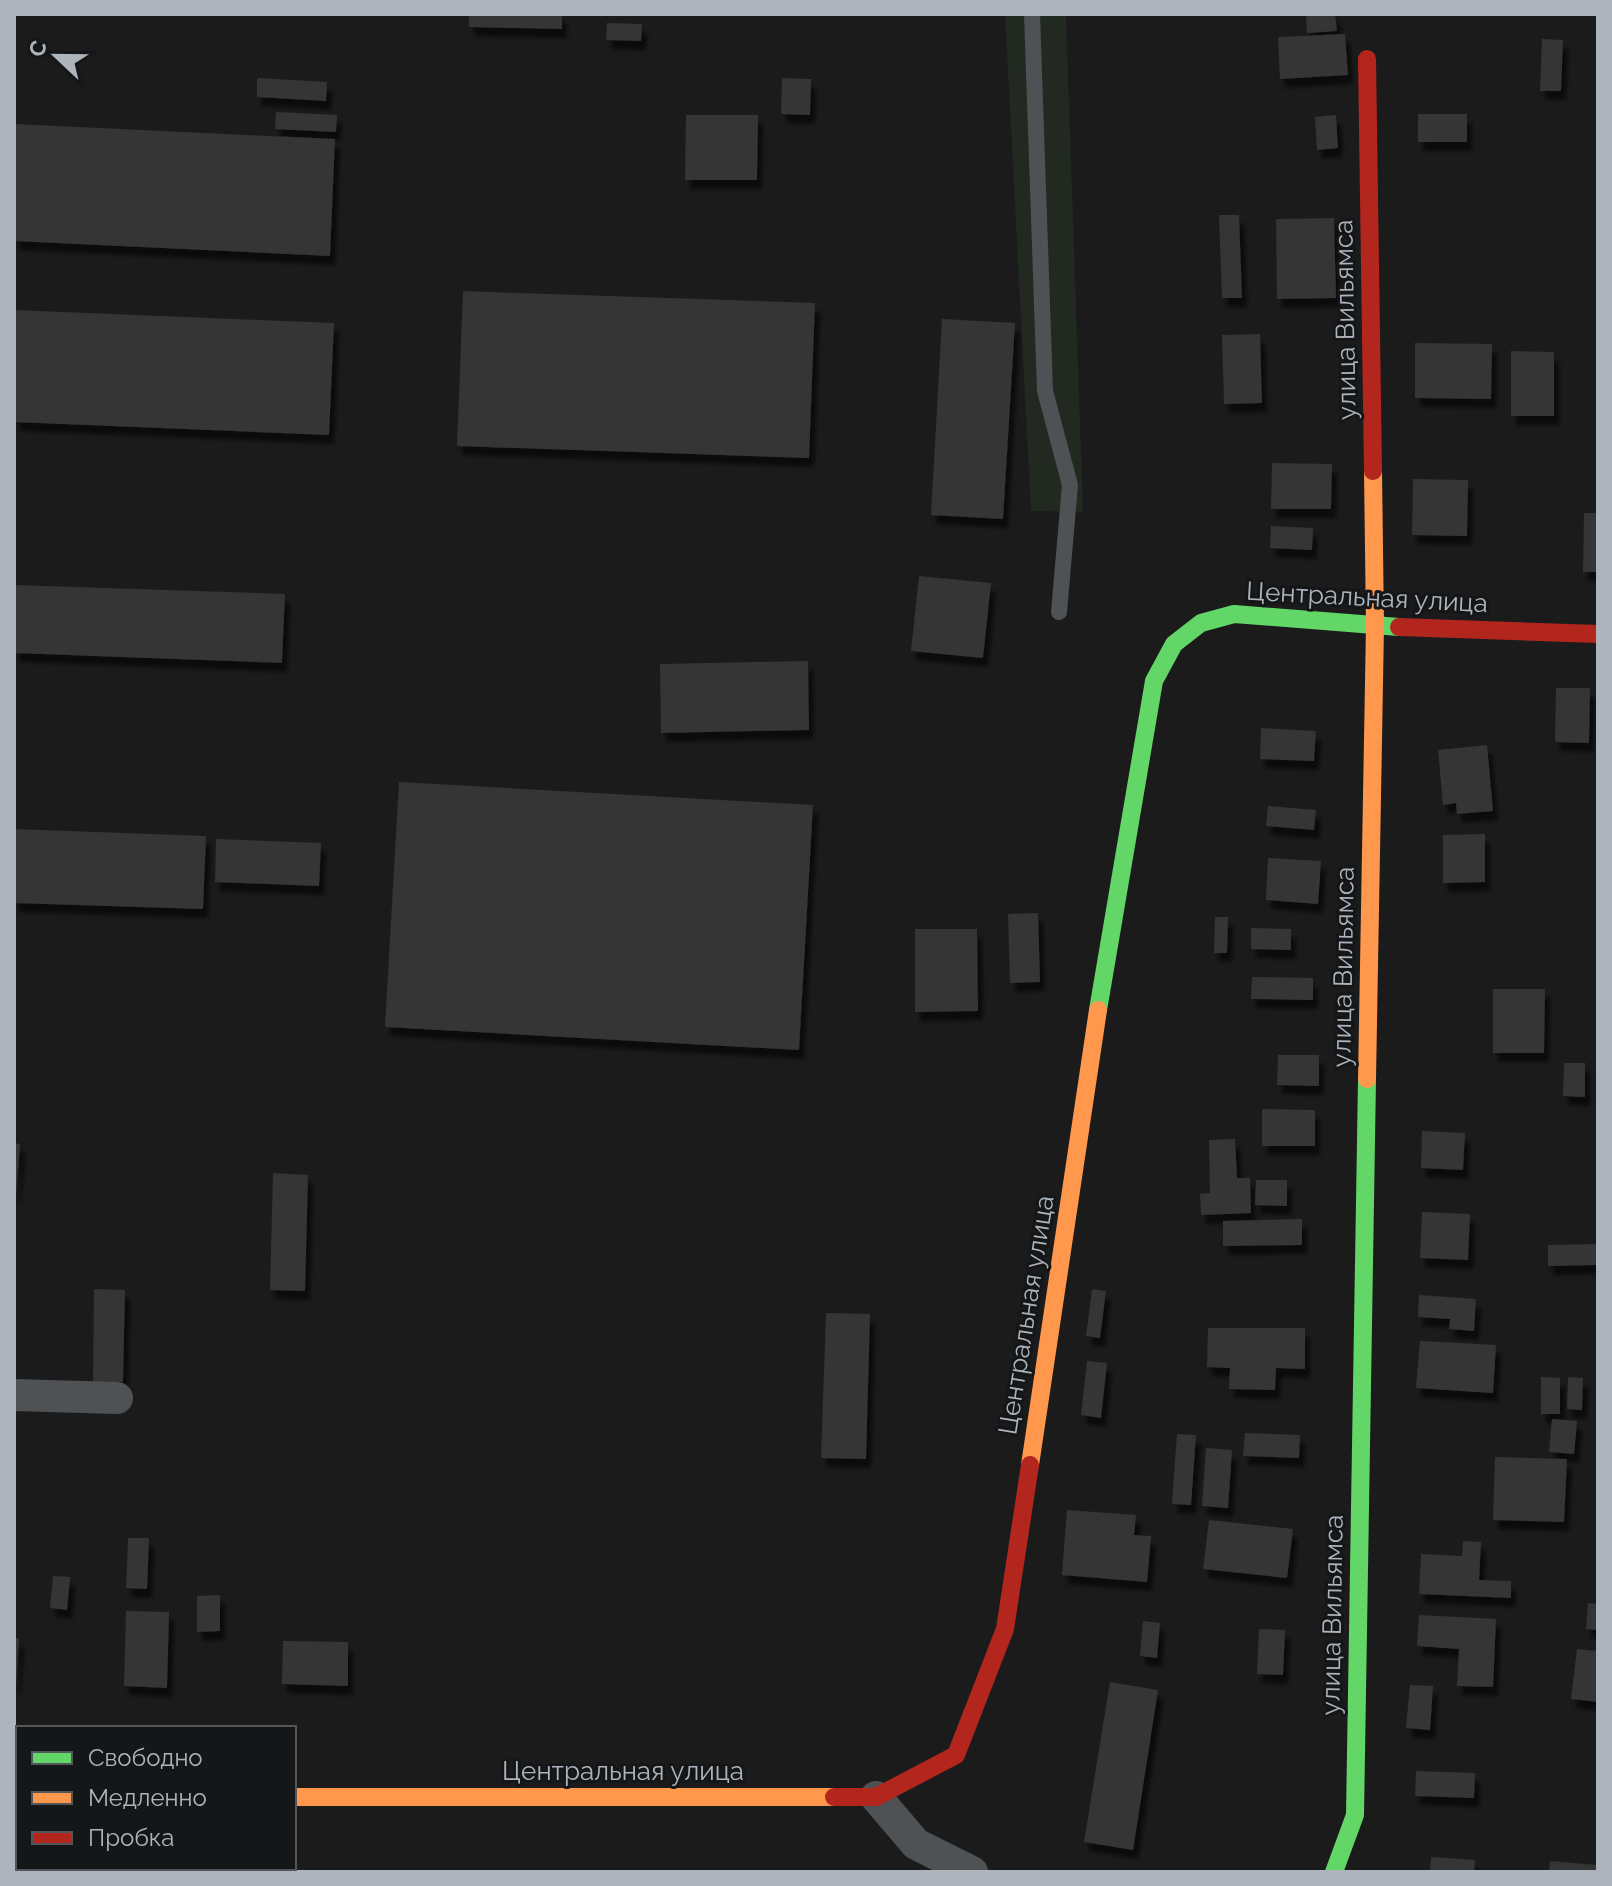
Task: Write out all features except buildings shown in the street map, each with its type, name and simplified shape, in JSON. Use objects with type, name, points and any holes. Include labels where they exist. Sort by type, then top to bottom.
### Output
[{"type":"street","name":"улица Вильямса","points":[[1334,1872],[1355,1815],[1375,626],[1367,59]]},
{"type":"street","name":"Центральная улица","points":[[296,1797],[876,1797],[956,1755],[1005,1629],[1098,1010],[1154,681],[1174,644],[1201,623],[1234,614],[1375,626],[1598,634]]},
{"type":"street","points":[[14,1395],[117,1398]]},
{"type":"street","points":[[876,1797],[930,1863],[972,1872]]},
{"type":"lane","points":[[1032,14],[1045,391],[1070,485],[1059,612]]},
{"type":"shaded area","points":[[1005,14],[1066,14],[1083,512],[1031,511]]},
{"type":"traffic: fast","points":[[1098,1010],[1154,681],[1174,644],[1201,623],[1234,614],[1399,627]]},
{"type":"traffic: fast","points":[[1334,1872],[1355,1815],[1367,1079]]},
{"type":"traffic: slow","points":[[1367,1079],[1375,626],[1373,471]]},
{"type":"traffic: slow","points":[[1030,1465],[1098,1010]]},
{"type":"traffic: slow","points":[[296,1797],[834,1797]]},
{"type":"traffic: jam","points":[[1367,59],[1373,471]]},
{"type":"traffic: jam","points":[[1399,627],[1598,634]]},
{"type":"traffic: jam","points":[[834,1797],[876,1797],[956,1755],[1005,1629],[1030,1465]]}]
